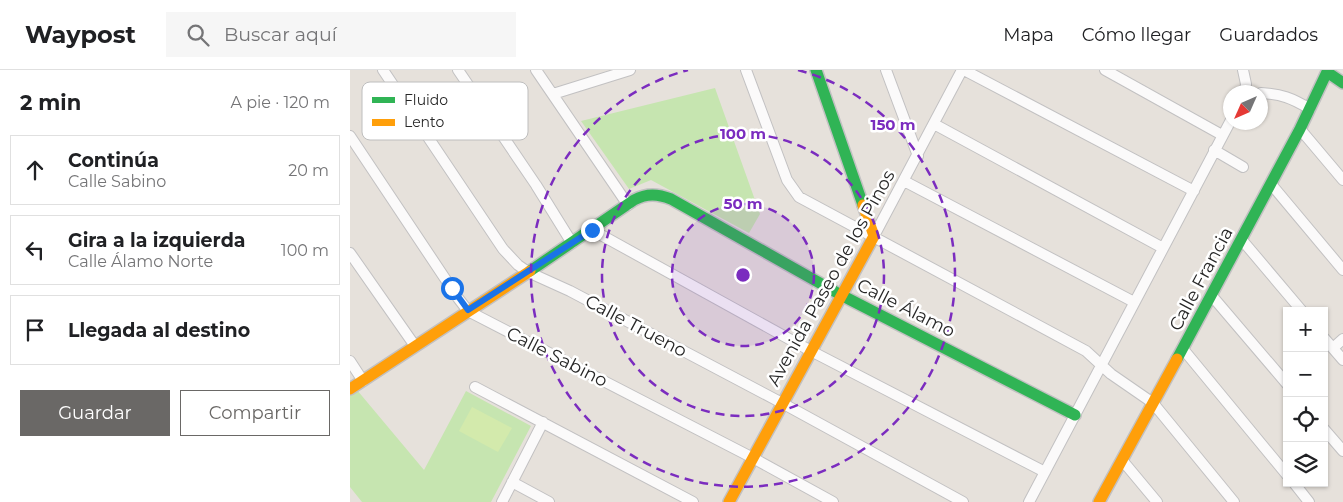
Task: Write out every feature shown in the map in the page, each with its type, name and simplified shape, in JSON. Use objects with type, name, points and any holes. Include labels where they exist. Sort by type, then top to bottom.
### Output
[{"type":"street","name":"Calle Trueno","points":[[383,70],[391,82]]},
{"type":"street","points":[[458,70],[466,82]]},
{"type":"street","points":[[536,70],[628,205]]},
{"type":"street","points":[[552,94],[630,70]]},
{"type":"street","points":[[746,70],[787,180],[794,192],[805,201],[874,236],[1086,351],[1122,382],[1153,403],[1234,502]]},
{"type":"street","points":[[816,70],[874,236]]},
{"type":"street","points":[[886,70],[918,156]]},
{"type":"street","points":[[963,70],[1194,191]]},
{"type":"street","name":"Avenida Paseo de los Pinos","points":[[729,502],[963,70]]},
{"type":"street","points":[[1105,70],[1222,135]]},
{"type":"street","points":[[1243,70],[1246,85]]},
{"type":"street","points":[[1326,71],[1343,83]]},
{"type":"street","name":"Calle Francia","points":[[1099,502],[1242,240],[1310,109],[1326,71]]},
{"type":"street","points":[[1268,93],[1277,93],[1285,96],[1310,109]]},
{"type":"street","points":[[934,124],[1164,248]]},
{"type":"street","points":[[1300,129],[1343,180]]},
{"type":"street","points":[[1029,502],[1225,130]]},
{"type":"street","name":"Calle Sabino","points":[[350,136],[458,298],[468,310],[753,458],[833,502]]},
{"type":"street","name":"Calle Trueno","points":[[430,140],[503,249],[518,265],[528,272],[570,291],[782,403],[963,502]]},
{"type":"street","points":[[505,140],[572,242]]},
{"type":"street","points":[[1214,150],[1243,167]]},
{"type":"street","points":[[904,181],[1134,302]]},
{"type":"street","points":[[1271,184],[1343,270]]},
{"type":"street","name":"Calle Álamo","points":[[350,389],[642,195],[652,193],[671,199],[841,295],[1075,415]]},
{"type":"street","points":[[592,230],[811,351],[1045,472]]},
{"type":"street","points":[[1242,240],[1299,307]]},
{"type":"street","points":[[350,252],[415,346]]},
{"type":"street","points":[[1212,296],[1283,379]]},
{"type":"street","points":[[1333,348],[1343,339]]},
{"type":"street","points":[[1328,342],[1343,360]]},
{"type":"street","points":[[1183,349],[1283,470]]},
{"type":"street","points":[[350,362],[363,381]]},
{"type":"street","points":[[475,386],[693,502]]},
{"type":"street","points":[[502,502],[543,422]]},
{"type":"street","points":[[1328,434],[1343,451]]},
{"type":"street","points":[[1122,460],[1157,502]]},
{"type":"street","points":[[512,482],[549,502]]},
{"type":"street","points":[[1297,487],[1309,502]]},
{"type":"green space","points":[[715,88],[760,214],[749,233],[651,180],[629,189],[581,121]]},
{"type":"green space","points":[[357,390],[424,470],[466,391],[531,426],[491,502],[362,502],[350,487],[350,395]]},
{"type":"green space","points":[[472,407],[512,428],[498,452],[459,431]]},
{"type":"traffic: fast","points":[[816,70],[863,205]]},
{"type":"traffic: fast","points":[[1177,359],[1300,129],[1327,72],[1343,83]]},
{"type":"traffic: fast","points":[[530,271],[634,200],[648,195],[662,196],[671,199],[841,295],[1075,415]]},
{"type":"traffic: slow","points":[[729,502],[874,236],[863,205]]},
{"type":"traffic: slow","points":[[350,389],[530,271]]},
{"type":"traffic: slow","points":[[1099,502],[1177,359]]},
{"type":"route","points":[[452,288],[468,310],[592,230]]}]
